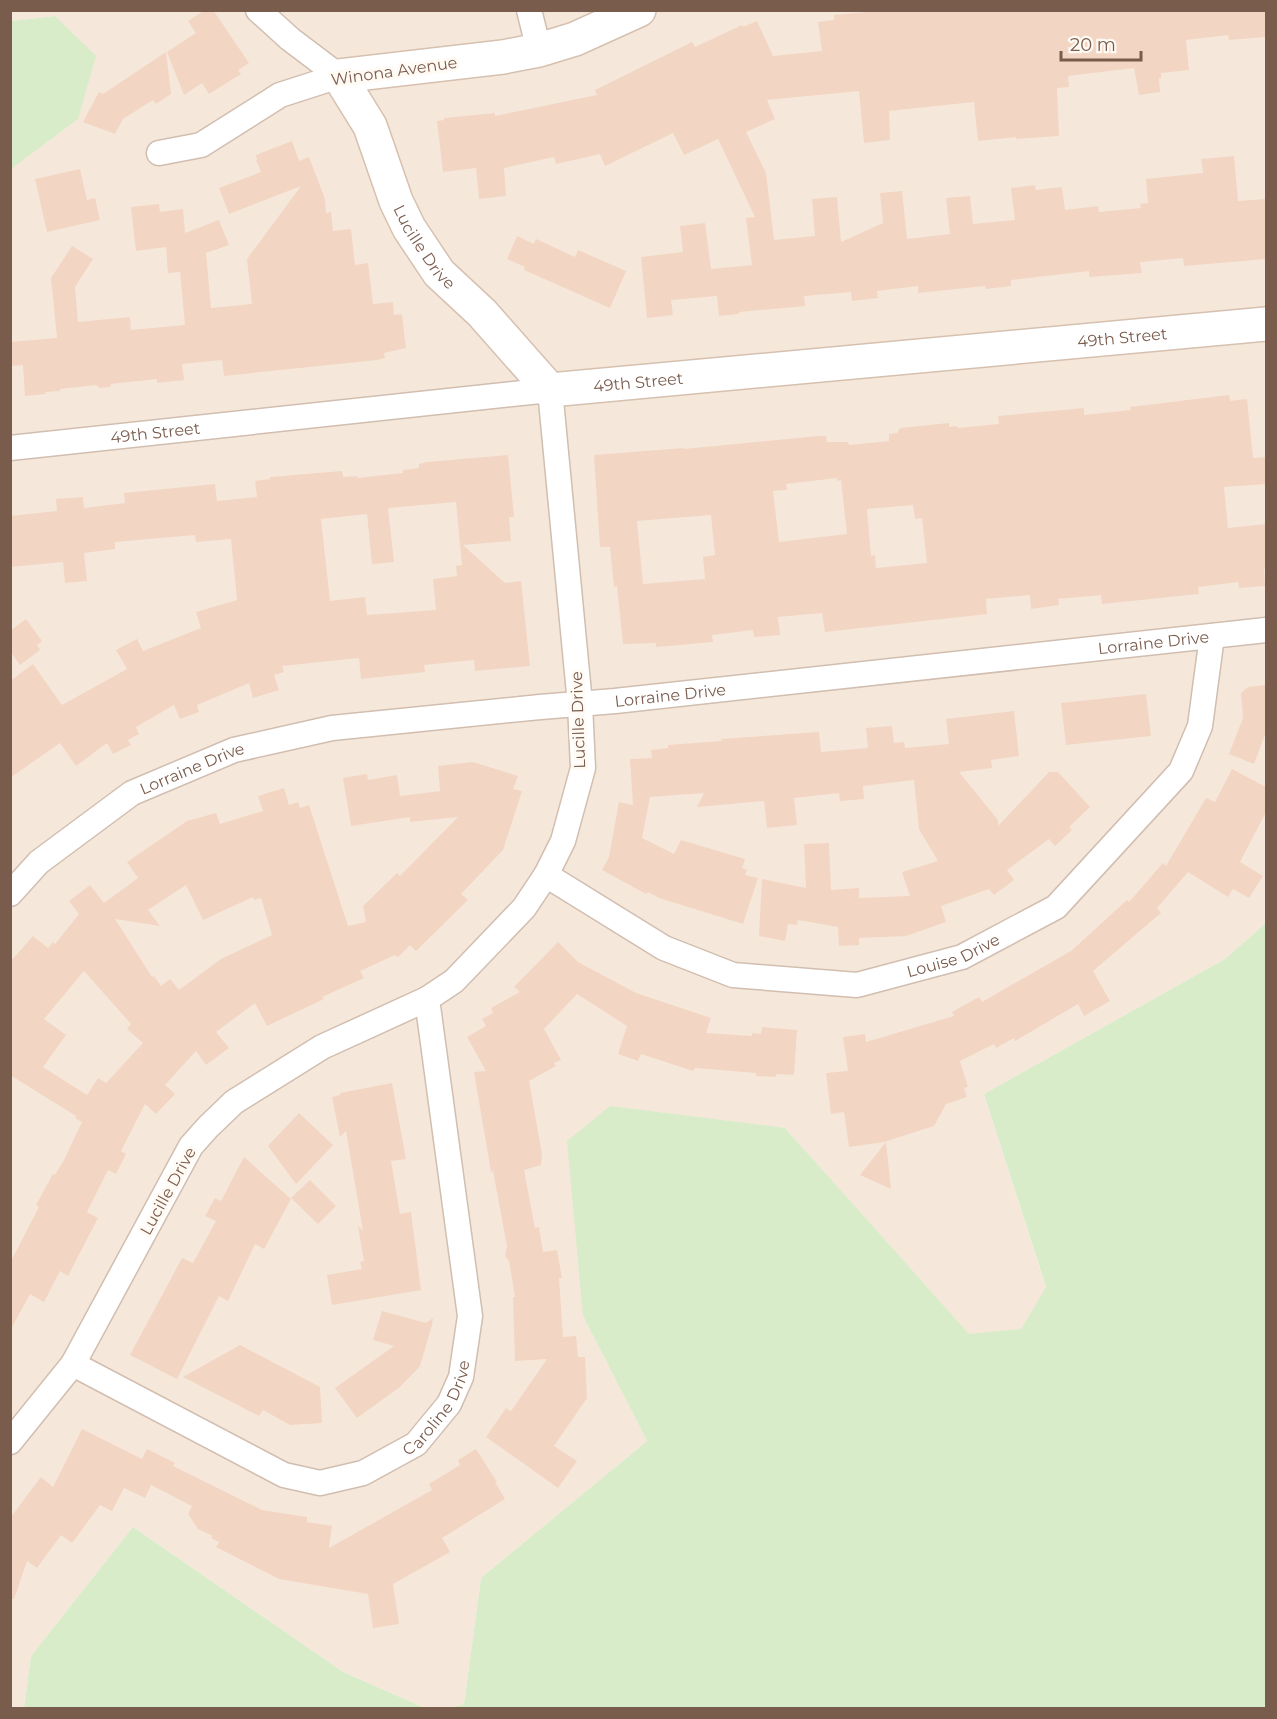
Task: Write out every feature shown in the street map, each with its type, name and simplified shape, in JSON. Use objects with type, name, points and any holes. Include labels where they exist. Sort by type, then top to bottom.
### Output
[{"type":"street","name":"Lucille Drive","points":[[10,1442],[73,1364],[191,1146],[234,1102],[322,1047],[427,999],[454,981],[524,908],[546,874],[563,841],[583,768],[580,704],[550,390],[482,313],[439,273],[409,228],[396,201],[370,126],[339,76],[290,39],[258,10]]},
{"type":"street","points":[[529,10],[539,50]]},
{"type":"street","name":"Winona Avenue","points":[[159,153],[201,145],[280,95],[339,76],[503,57],[539,50],[575,39],[639,10]]},
{"type":"street","name":"49th Street","points":[[10,448],[550,390],[1266,324]]},
{"type":"street","name":"Lorraine Drive","points":[[10,894],[39,862],[132,793],[234,750],[332,728],[580,704],[1266,630]]},
{"type":"street","name":"Louise Drive","points":[[546,874],[664,948],[733,975],[857,985],[962,957],[1056,907],[1181,771],[1200,726],[1212,636]]},
{"type":"street","name":"Caroline Drive","points":[[73,1364],[284,1476],[320,1483],[363,1473],[416,1444],[448,1404],[461,1377],[470,1316],[427,999]]},
{"type":"shaded area","points":[[11,11],[1266,11],[1266,923],[1225,959],[984,1094],[1046,1288],[1021,1329],[969,1335],[785,1128],[583,1316],[647,1441],[481,1578],[464,1704],[450,1708],[425,1708],[343,1672],[133,1527],[31,1656],[24,1708],[11,1708],[10,169],[78,119],[55,16],[11,21]]},
{"type":"green space","points":[[55,16],[96,56],[78,119],[11,169],[11,21]]},
{"type":"green space","points":[[1266,923],[1266,1708],[450,1708],[464,1704],[481,1578],[647,1441],[583,1316],[567,1141],[610,1106],[785,1128],[969,1334],[1021,1329],[1046,1287],[984,1094],[1225,959]]},
{"type":"green space","points":[[133,1527],[343,1672],[425,1708],[24,1708],[31,1656]]},
{"type":"building","points":[[205,10],[213,10],[249,63],[238,70],[241,74],[209,94],[202,83],[184,95],[167,52],[196,33],[188,21]]},
{"type":"building","points":[[891,10],[1266,10],[1266,37],[1229,40],[1228,35],[1186,40],[1189,70],[1161,73],[1160,92],[1139,95],[1134,68],[1068,76],[1069,87],[1057,88],[1059,136],[978,141],[974,102],[889,111],[890,140],[864,143],[859,91],[767,100],[775,119],[746,132],[766,173],[774,240],[815,236],[812,199],[837,197],[841,242],[883,223],[880,193],[902,191],[907,239],[950,234],[946,198],[970,196],[973,224],[1015,220],[1011,188],[1035,185],[1036,190],[1062,187],[1065,210],[1098,206],[1099,212],[1141,208],[1140,204],[1148,203],[1146,179],[1203,173],[1201,159],[1234,156],[1238,201],[1266,199],[1266,259],[1184,266],[1183,258],[1140,262],[1142,273],[1089,277],[1089,271],[1011,280],[1011,286],[986,289],[985,286],[918,293],[918,286],[877,291],[878,298],[852,301],[851,292],[804,296],[805,306],[719,316],[717,296],[671,300],[673,315],[647,318],[641,257],[683,252],[680,226],[705,223],[711,269],[752,265],[746,218],[755,217],[718,139],[684,155],[673,133],[605,166],[600,154],[556,164],[554,157],[504,168],[506,196],[479,199],[476,168],[443,172],[437,121],[444,120],[444,118],[495,113],[495,116],[597,95],[595,90],[692,42],[695,47],[742,25],[743,27],[757,21],[773,56],[822,51],[818,22],[834,20],[834,15]]},
{"type":"building","points":[[166,52],[171,94],[156,104],[153,100],[123,119],[115,134],[83,122],[99,92],[103,94]]},
{"type":"building","points":[[292,141],[299,161],[309,157],[325,199],[326,213],[331,212],[333,231],[351,229],[355,265],[368,263],[373,304],[393,302],[394,315],[402,314],[406,348],[384,353],[385,358],[377,360],[224,376],[222,360],[182,364],[184,380],[157,383],[157,379],[111,384],[110,387],[100,388],[96,385],[25,396],[23,365],[10,366],[10,342],[57,338],[51,278],[72,246],[93,259],[75,287],[78,322],[130,317],[131,330],[185,325],[180,272],[168,273],[166,247],[136,251],[131,207],[159,204],[160,212],[183,209],[185,233],[219,220],[229,245],[206,253],[211,308],[252,304],[247,259],[301,186],[229,214],[219,188],[261,172],[256,155]]},
{"type":"building","points":[[80,169],[87,200],[95,198],[100,220],[47,232],[35,179]]},
{"type":"building","points":[[517,236],[534,244],[536,239],[575,257],[578,250],[626,271],[610,308],[524,270],[525,267],[507,259]]},
{"type":"building","points":[[1229,395],[1230,401],[1247,399],[1253,458],[1266,457],[1266,484],[1224,487],[1228,528],[1266,524],[1265,586],[1239,588],[1238,582],[1198,587],[1199,594],[1102,604],[1101,595],[1058,599],[1059,605],[1031,609],[1030,595],[986,599],[987,614],[825,632],[822,613],[778,617],[780,635],[754,637],[753,630],[712,635],[713,642],[656,647],[656,643],[623,644],[610,547],[600,547],[594,455],[818,436],[826,436],[827,442],[848,442],[849,445],[889,441],[889,434],[897,433],[900,428],[949,423],[949,427],[957,426],[957,428],[999,424],[998,416],[1084,408],[1084,415],[1131,410],[1130,407]],"holes":[[[837,478],[837,481],[841,480],[847,534],[779,542],[773,491],[787,490],[786,484]],[[913,505],[915,519],[922,518],[927,563],[876,568],[875,555],[871,556],[867,509]],[[711,515],[715,555],[703,557],[705,579],[643,584],[637,521]]]},
{"type":"building","points":[[508,455],[514,517],[509,517],[511,541],[463,545],[505,583],[521,581],[530,666],[475,671],[474,660],[424,665],[425,672],[361,679],[359,658],[282,666],[284,672],[274,675],[279,690],[253,698],[249,683],[197,705],[199,712],[180,719],[174,705],[136,727],[139,734],[128,740],[131,745],[113,754],[107,743],[76,766],[60,743],[10,778],[10,681],[33,664],[62,705],[127,669],[116,650],[137,639],[143,651],[201,628],[196,612],[237,600],[231,539],[196,542],[195,535],[115,542],[115,549],[84,553],[87,581],[65,583],[63,562],[10,567],[10,516],[57,511],[56,499],[83,497],[84,508],[125,503],[124,493],[215,484],[217,501],[257,497],[255,481],[270,479],[270,477],[342,471],[343,477],[358,476],[357,478],[403,473],[403,470],[419,468],[419,464]],"holes":[[[456,502],[462,565],[456,566],[457,576],[433,579],[436,610],[367,615],[365,597],[330,601],[321,519],[367,514],[372,564],[394,562],[388,508]]]},
{"type":"building","points":[[26,619],[42,641],[37,645],[40,650],[20,665],[10,651],[10,631]]},
{"type":"building","points":[[1266,685],[1266,732],[1254,764],[1229,754],[1243,718],[1241,693],[1248,687]]},
{"type":"building","points":[[1146,694],[1151,736],[1066,745],[1061,703]]},
{"type":"building","points":[[1014,711],[1019,756],[991,760],[992,768],[959,772],[998,820],[998,826],[1049,772],[1058,772],[1090,807],[1069,827],[1072,830],[1055,846],[1049,839],[1007,870],[1014,880],[994,895],[989,889],[941,906],[946,922],[906,936],[859,938],[859,945],[839,946],[838,927],[798,920],[797,925],[788,924],[785,941],[759,936],[762,879],[806,888],[804,844],[829,843],[831,890],[859,888],[859,898],[910,896],[902,872],[938,861],[919,829],[914,780],[863,786],[864,799],[840,801],[839,793],[794,798],[797,825],[767,828],[764,801],[697,807],[704,793],[650,797],[642,838],[674,854],[681,840],[745,859],[742,868],[747,870],[745,875],[758,878],[743,924],[659,898],[648,892],[646,894],[602,870],[609,857],[619,802],[633,805],[630,759],[652,758],[651,750],[668,748],[668,745],[722,741],[721,739],[819,732],[821,752],[868,748],[866,728],[892,726],[894,743],[904,742],[905,748],[949,744],[946,719]]},
{"type":"building","points":[[473,762],[518,776],[513,789],[522,791],[503,850],[461,894],[468,900],[416,951],[410,945],[398,957],[395,955],[360,971],[364,978],[267,1026],[255,1003],[216,1032],[229,1048],[206,1065],[196,1051],[165,1085],[175,1094],[156,1114],[145,1104],[121,1151],[126,1154],[116,1174],[108,1170],[87,1212],[98,1218],[68,1276],[60,1271],[44,1302],[30,1294],[10,1331],[10,1263],[39,1207],[36,1205],[53,1174],[55,1175],[64,1160],[82,1122],[10,1075],[10,962],[33,936],[48,948],[53,942],[55,944],[79,914],[69,901],[90,885],[104,903],[138,878],[127,862],[187,821],[216,813],[220,824],[263,811],[258,796],[284,788],[289,805],[298,802],[300,808],[309,805],[348,926],[366,922],[363,906],[397,873],[400,876],[458,817],[410,822],[410,817],[351,826],[343,778],[367,774],[368,780],[397,775],[400,796],[440,791],[438,766]],"holes":[[[186,885],[203,920],[253,897],[254,900],[261,898],[272,935],[221,959],[179,990],[170,979],[161,986],[154,976],[152,977],[115,919],[160,926],[148,910]],[[84,971],[131,1024],[127,1029],[143,1043],[106,1083],[98,1078],[87,1095],[43,1067],[66,1035],[44,1019]]]},
{"type":"building","points":[[1232,769],[1266,787],[1266,812],[1240,862],[1263,876],[1249,898],[1233,889],[1228,897],[1188,872],[1157,908],[1161,913],[1093,971],[1110,1001],[1084,1016],[1078,1004],[1015,1041],[1014,1038],[996,1048],[994,1044],[960,1061],[968,1087],[964,1088],[967,1097],[946,1104],[934,1126],[884,1142],[849,1147],[844,1112],[831,1114],[826,1073],[848,1071],[843,1037],[865,1034],[866,1042],[954,1016],[952,1012],[979,997],[982,1002],[1071,951],[1127,900],[1129,902],[1163,863],[1166,866],[1206,798],[1215,802]]},
{"type":"building","points":[[558,942],[578,962],[636,993],[711,1018],[706,1033],[752,1036],[752,1033],[761,1034],[762,1027],[797,1030],[794,1075],[776,1074],[776,1077],[695,1068],[693,1071],[641,1054],[638,1061],[618,1054],[627,1026],[577,994],[544,1029],[561,1060],[554,1063],[556,1066],[529,1081],[542,1154],[541,1165],[524,1170],[535,1228],[539,1227],[543,1252],[557,1250],[562,1278],[559,1278],[563,1337],[576,1336],[578,1357],[585,1357],[587,1398],[554,1446],[577,1461],[558,1488],[486,1437],[506,1408],[511,1411],[547,1359],[515,1361],[513,1297],[515,1297],[509,1261],[505,1256],[507,1246],[493,1171],[491,1172],[474,1072],[486,1071],[467,1037],[486,1026],[482,1019],[493,1013],[491,1008],[520,992],[514,987]]},
{"type":"building","points":[[392,1083],[406,1159],[391,1161],[400,1214],[411,1212],[421,1290],[332,1305],[327,1275],[362,1269],[360,1262],[364,1261],[358,1226],[363,1231],[346,1131],[340,1137],[332,1097],[340,1093]]},
{"type":"building","points":[[299,1113],[333,1145],[296,1184],[268,1146]]},
{"type":"building","points":[[886,1142],[891,1189],[860,1175]]},
{"type":"building","points":[[244,1157],[291,1199],[264,1249],[255,1244],[228,1301],[219,1296],[177,1379],[130,1355],[182,1258],[193,1263],[216,1221],[205,1216],[215,1198],[221,1201]]},
{"type":"building","points":[[310,1180],[336,1206],[318,1224],[291,1198]]},
{"type":"building","points":[[382,1311],[426,1323],[433,1318],[432,1325],[420,1366],[400,1387],[357,1418],[335,1388],[394,1346],[373,1340]]},
{"type":"building","points":[[240,1345],[320,1387],[322,1423],[290,1425],[263,1410],[259,1416],[183,1377]]},
{"type":"building","points":[[82,1429],[142,1459],[147,1449],[175,1463],[173,1466],[262,1510],[307,1517],[307,1522],[332,1526],[329,1548],[432,1490],[429,1484],[460,1465],[458,1460],[476,1449],[505,1499],[442,1538],[450,1552],[393,1584],[399,1624],[373,1628],[368,1594],[279,1579],[216,1547],[219,1542],[211,1538],[213,1536],[198,1529],[188,1514],[192,1506],[151,1485],[145,1498],[124,1488],[112,1511],[100,1505],[72,1543],[61,1535],[37,1568],[27,1561],[14,1599],[10,1599],[10,1518],[41,1477],[53,1487]]}]
